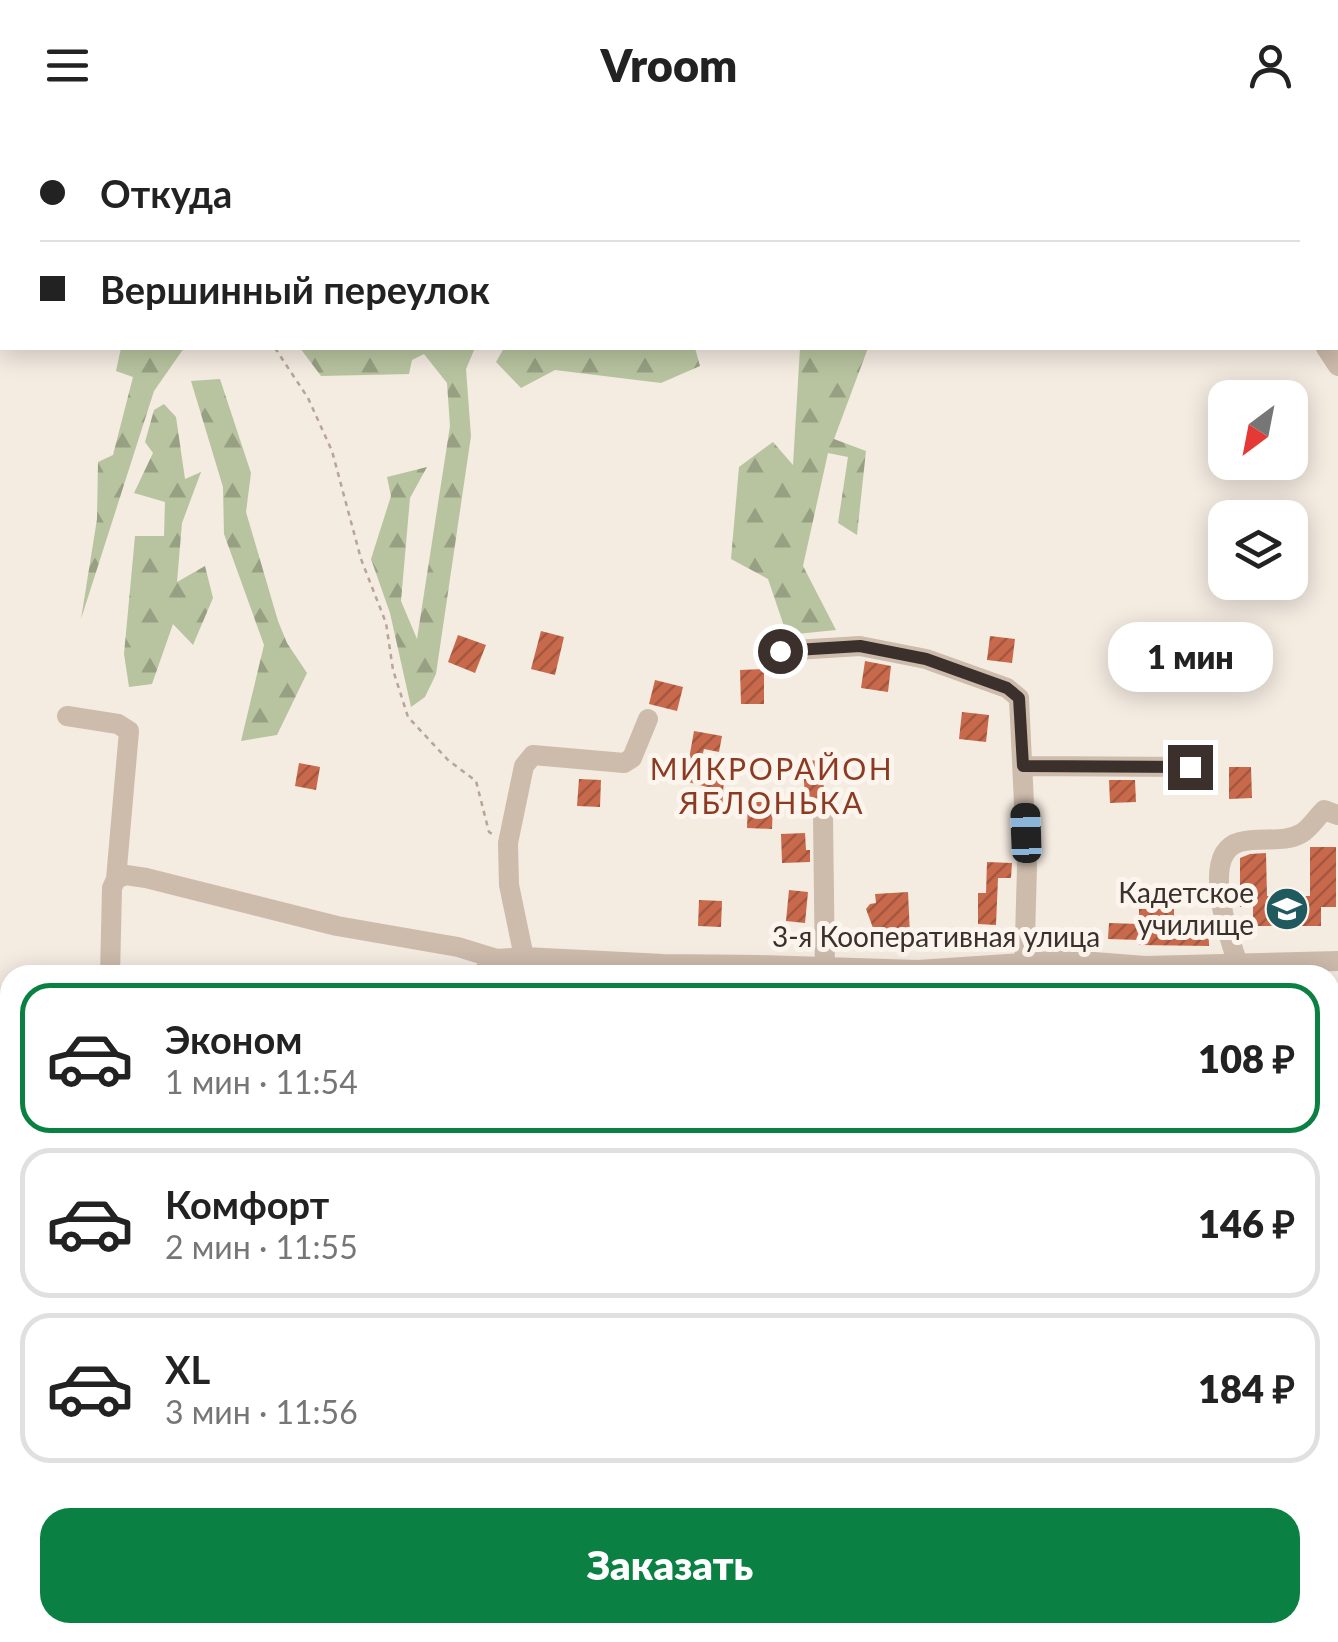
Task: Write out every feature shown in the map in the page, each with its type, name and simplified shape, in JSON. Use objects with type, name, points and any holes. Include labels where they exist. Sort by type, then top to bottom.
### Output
[{"type":"street","points":[[780,651],[860,646],[926,659],[1007,688],[1019,698],[1027,867],[1024,965]]},
{"type":"street","points":[[67,716],[118,724],[129,732],[110,965]]},
{"type":"street","points":[[524,957],[509,885],[508,844],[524,766],[533,755],[624,763],[632,758],[648,718]]},
{"type":"street","points":[[1023,766],[1190,767]]},
{"type":"street","points":[[1238,964],[1222,912],[1222,855],[1237,842],[1288,838],[1304,832],[1324,810],[1338,814]]},
{"type":"street","points":[[823,817],[825,965]]},
{"type":"street","points":[[114,883],[126,875],[146,878],[337,926],[458,948],[498,960]]},
{"type":"street","name":"3-я Кооперативная улица","points":[[498,960],[524,957],[672,965]]},
{"type":"street","points":[[492,965],[498,960]]},
{"type":"street","name":"3-я Кооперативная улица","points":[[1044,965],[1068,960],[1132,965]]},
{"type":"street","name":"3-я Кооперативная улица","points":[[1309,965],[1338,961]]},
{"type":"street","name":"3-я Кооперативная улица","points":[[1192,965],[1250,965]]},
{"type":"path","points":[[276,350],[308,398],[332,451],[361,559],[386,623],[393,670],[408,717],[448,760],[476,782],[489,832],[508,844]]},
{"type":"green space","points":[[121,350],[183,350],[154,391],[81,619],[97,519],[98,462],[113,455],[133,377],[116,371]]},
{"type":"green space","points":[[302,350],[474,350],[466,369],[471,436],[436,674],[425,697],[411,707],[390,613],[371,559],[391,496],[387,477],[427,467],[410,498],[401,601],[417,639],[450,426],[447,383],[424,354],[412,360],[409,374],[321,376]]},
{"type":"green space","points":[[503,350],[696,350],[700,366],[661,383],[555,370],[521,388],[496,362]]},
{"type":"green space","points":[[800,350],[867,350],[834,439],[866,451],[857,535],[838,523],[848,457],[828,453],[803,566],[836,630],[787,635],[768,579],[731,559],[739,467],[773,442],[793,465]]},
{"type":"green space","points":[[220,379],[251,473],[246,512],[278,621],[307,673],[277,735],[241,741],[264,645],[224,534],[223,487],[191,381]]},
{"type":"green space","points":[[164,404],[176,417],[185,479],[201,472],[182,523],[177,582],[205,566],[213,598],[193,645],[173,624],[152,684],[129,687],[124,654],[135,536],[164,536],[165,502],[134,493],[153,453],[145,442],[154,410]]},
{"type":"building","points":[[541,631],[564,637],[555,675],[531,669]]},
{"type":"building","points":[[458,635],[486,645],[475,673],[448,662]]},
{"type":"building","points":[[990,636],[1015,639],[1012,663],[987,660]]},
{"type":"building","points":[[865,661],[891,666],[888,692],[861,688]]},
{"type":"building","points":[[764,669],[764,704],[741,704],[740,670]]},
{"type":"building","points":[[655,680],[683,687],[677,711],[649,704]]},
{"type":"building","points":[[962,712],[989,715],[986,742],[959,739]]},
{"type":"building","points":[[694,731],[722,736],[719,752],[704,749],[698,774],[724,776],[722,812],[710,812],[711,788],[673,778],[674,773],[679,773],[682,757],[689,759]]},
{"type":"building","points":[[823,760],[824,798],[805,799],[803,761]]},
{"type":"building","points":[[299,763],[320,767],[316,790],[295,786]]},
{"type":"building","points":[[1229,767],[1251,767],[1252,798],[1229,799]]},
{"type":"building","points":[[579,779],[601,780],[600,807],[577,806]]},
{"type":"building","points":[[1109,780],[1135,780],[1136,802],[1110,803]]},
{"type":"building","points":[[748,802],[773,802],[772,829],[747,828]]},
{"type":"building","points":[[805,833],[810,862],[782,863],[781,834]]},
{"type":"building","points":[[1310,847],[1336,847],[1336,907],[1321,907],[1321,926],[1253,926],[1253,907],[1240,907],[1240,858],[1266,853],[1267,896],[1310,896]]},
{"type":"building","points":[[987,862],[1012,863],[1011,878],[998,878],[996,925],[978,924],[978,893],[986,893]]},
{"type":"building","points":[[789,890],[808,892],[805,923],[786,921]]},
{"type":"building","points":[[908,892],[910,935],[876,936],[866,909],[876,903],[875,894]]},
{"type":"building","points":[[699,900],[722,901],[721,927],[698,926]]},
{"type":"building","points":[[1139,909],[1174,909],[1174,918],[1208,917],[1209,946],[1139,945],[1139,940],[1108,939],[1109,923],[1139,924]]},
{"type":"place","name":"Кадетское училище","points":[[1287,909]]},
{"type":"district","name":"МИКРОРАЙОН ЯБЛОНЬКА","points":[[772,787]]},
{"type":"route","points":[[780,651],[860,646],[926,659],[1007,688],[1019,698],[1023,766],[1190,767]]}]
